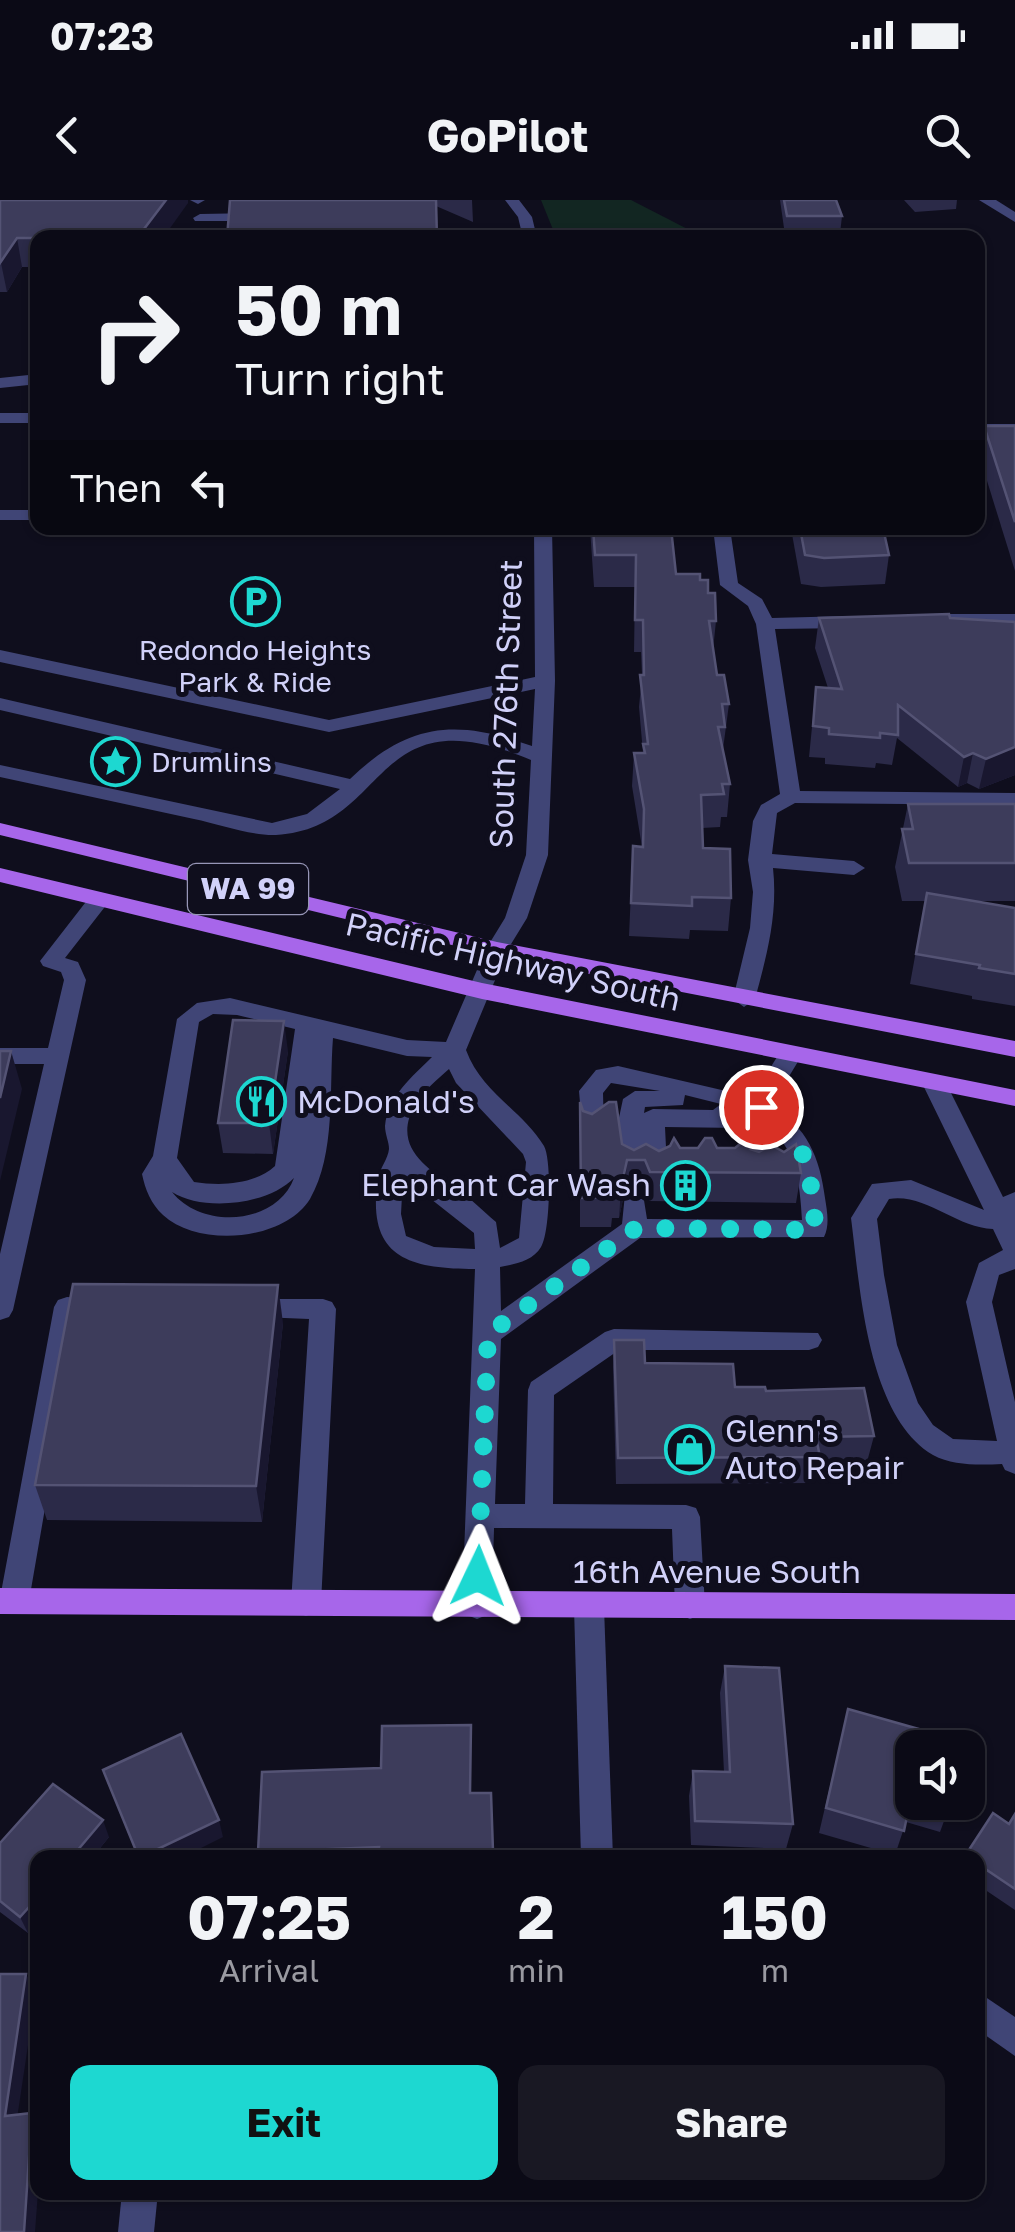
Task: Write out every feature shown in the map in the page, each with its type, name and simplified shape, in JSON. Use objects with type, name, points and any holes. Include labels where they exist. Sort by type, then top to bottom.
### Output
[{"type":"main road","name":"Pacific Highway South","points":[[0,829],[496,949],[1015,1048]]},
{"type":"main road","name":"Pacific Highway South","points":[[0,874],[482,992],[1015,1098]]},
{"type":"main road","name":"16th Avenue South","points":[[7,1602],[1015,1607]]},
{"type":"street","points":[[198,200],[201,230]]},
{"type":"street","points":[[512,200],[525,217],[528,230]]},
{"type":"street","points":[[986,200],[1015,218]]},
{"type":"street","points":[[200,218],[272,217]]},
{"type":"street","points":[[0,383],[30,380]]},
{"type":"street","points":[[0,418],[30,418]]},
{"type":"street","points":[[985,429],[1015,429]]},
{"type":"street","points":[[0,515],[30,515]]},
{"type":"street","name":"South 276th Street","points":[[488,1258],[418,1256],[399,1246],[389,1226],[390,1167],[401,1152],[397,1129],[400,1108],[454,1050],[482,992],[496,949],[516,918],[537,855],[545,682],[543,535]]},
{"type":"street","points":[[722,535],[729,585],[756,603],[764,624],[791,797]]},
{"type":"street","points":[[922,620],[1015,620]]},
{"type":"street","points":[[764,624],[863,621]]},
{"type":"street","points":[[0,656],[329,726],[545,682]]},
{"type":"street","points":[[0,704],[356,787]]},
{"type":"street","points":[[0,771],[272,828],[302,826],[322,816],[398,749],[429,738],[489,738],[542,757]]},
{"type":"street","points":[[744,999],[759,948],[764,903],[759,860],[768,809],[791,797],[1015,799]]},
{"type":"street","points":[[759,860],[854,868]]},
{"type":"street","points":[[0,1310],[75,980],[70,967],[51,961],[100,899]]},
{"type":"street","points":[[314,1026],[309,1168],[299,1198],[289,1210],[269,1221],[250,1225],[186,1220],[172,1212],[157,1188],[154,1174],[165,1158],[188,1019],[202,1008],[218,1004],[314,1026],[407,1048],[454,1050],[464,1077],[534,1150],[538,1162],[531,1242],[510,1256],[488,1258]]},
{"type":"street","points":[[165,1158],[192,1200],[219,1214],[260,1212],[280,1195],[314,1026]]},
{"type":"street","points":[[767,1169],[762,1115],[790,1055]]},
{"type":"street","points":[[0,1056],[57,1056]]},
{"type":"street","points":[[488,1334],[599,1256],[646,1215],[771,1216],[815,1230],[814,1205],[799,1147],[791,1132],[762,1115],[690,1090],[618,1074],[604,1076],[591,1091],[592,1132]]},
{"type":"street","points":[[934,1083],[1006,1207],[1015,1248]]},
{"type":"street","points":[[666,1097],[762,1115],[653,1118],[644,1168],[629,1127],[635,1099],[666,1097]]},
{"type":"street","points":[[683,1118],[685,1151]]},
{"type":"street","points":[[718,1118],[721,1152]]},
{"type":"street","points":[[401,1152],[414,1174],[447,1194],[487,1229],[488,1334],[477,1606]]},
{"type":"street","points":[[1006,1207],[991,1220],[968,1219],[946,1202],[899,1185],[880,1191],[864,1218],[888,1359],[912,1417],[930,1438],[947,1449],[1014,1455],[1007,1394],[979,1302],[988,1270],[1003,1260],[1015,1259]]},
{"type":"street","points":[[595,1228],[599,1256]]},
{"type":"street","points":[[7,1602],[67,1307],[126,1308]]},
{"type":"street","points":[[225,1308],[324,1309],[306,1603]]},
{"type":"street","points":[[539,1516],[541,1390],[614,1339],[809,1340]]},
{"type":"street","points":[[481,1516],[686,1517],[690,1606]]},
{"type":"street","points":[[589,1607],[597,1850]]},
{"type":"street","points":[[136,2232],[139,2200]]},
{"type":"green space","points":[[541,200],[631,200],[689,230],[553,230]]},
{"type":"building","points":[[0,200],[166,200],[143,230],[30,230],[30,238],[17,238],[0,263]]},
{"type":"building","points":[[230,200],[436,200],[437,230],[228,230]]},
{"type":"building","points":[[784,200],[836,200],[842,216],[787,216]]},
{"type":"building","points":[[985,426],[1015,426],[1015,522],[985,429]]},
{"type":"building","points":[[594,535],[672,535],[676,574],[700,574],[700,580],[708,580],[708,593],[715,593],[716,621],[709,621],[717,675],[724,675],[729,704],[722,704],[725,727],[718,727],[730,784],[722,784],[724,794],[701,795],[703,848],[730,849],[731,898],[692,897],[692,906],[631,903],[633,846],[643,847],[644,809],[634,753],[645,753],[643,744],[648,744],[640,675],[644,675],[643,620],[635,620],[636,555],[595,555]]},
{"type":"building","points":[[801,535],[885,535],[889,555],[824,558],[805,555]]},
{"type":"building","points":[[949,614],[950,618],[1015,622],[1015,747],[986,759],[973,753],[964,757],[898,705],[898,735],[880,733],[880,738],[829,734],[829,728],[813,726],[816,687],[842,689],[819,618]]},
{"type":"building","points":[[908,804],[1015,804],[1015,863],[909,863],[902,829],[913,829]]},
{"type":"building","points":[[927,893],[1015,908],[1015,974],[916,954]]},
{"type":"building","points":[[233,1020],[284,1021],[269,1123],[218,1123]]},
{"type":"building","points":[[0,1051],[11,1051],[0,1098]]},
{"type":"building","points":[[580,1102],[583,1111],[592,1114],[609,1102],[616,1102],[622,1144],[634,1150],[646,1144],[659,1151],[670,1146],[674,1138],[680,1148],[698,1148],[705,1138],[712,1138],[717,1148],[735,1148],[746,1139],[750,1149],[759,1152],[771,1145],[784,1152],[796,1144],[801,1173],[650,1172],[645,1160],[627,1160],[621,1188],[613,1188],[613,1197],[581,1198]]},
{"type":"building","points":[[73,1284],[278,1285],[256,1486],[35,1485]]},
{"type":"building","points":[[614,1340],[644,1340],[645,1363],[733,1364],[735,1387],[765,1387],[766,1391],[864,1388],[874,1436],[816,1437],[820,1457],[618,1458]]},
{"type":"building","points":[[725,1666],[779,1668],[793,1824],[695,1821],[693,1771],[730,1772]]},
{"type":"building","points":[[848,1709],[922,1730],[895,1730],[895,1820],[906,1820],[904,1831],[826,1808]]},
{"type":"building","points":[[471,1725],[470,1793],[491,1793],[493,1850],[258,1850],[262,1772],[381,1768],[382,1726]]},
{"type":"building","points":[[181,1734],[219,1820],[156,1850],[136,1850],[103,1770]]},
{"type":"building","points":[[53,1784],[103,1820],[78,1850],[30,1850],[30,1906],[20,1917],[0,1901],[0,1843]]},
{"type":"building","points":[[993,1813],[1009,1824],[1015,1814],[1015,1889],[985,1869],[985,1850],[969,1850]]},
{"type":"building","points":[[0,1974],[26,1974],[5,2116],[30,2113],[24,2232],[0,2232]]},
{"type":"place","name":"Redondo Heights Park & Ride","points":[[255,602]]},
{"type":"place","name":"Drumlins","points":[[116,762]]},
{"type":"place","name":"McDonald's","points":[[262,1102]]},
{"type":"place","name":"Elephant Car Wash","points":[[686,1185]]},
{"type":"place","name":"Glenn's Auto Repair","points":[[690,1449]]},
{"type":"route","points":[[478,1576],[488,1334],[636,1228],[815,1230],[814,1205],[799,1147],[791,1132],[761,1107]]}]
